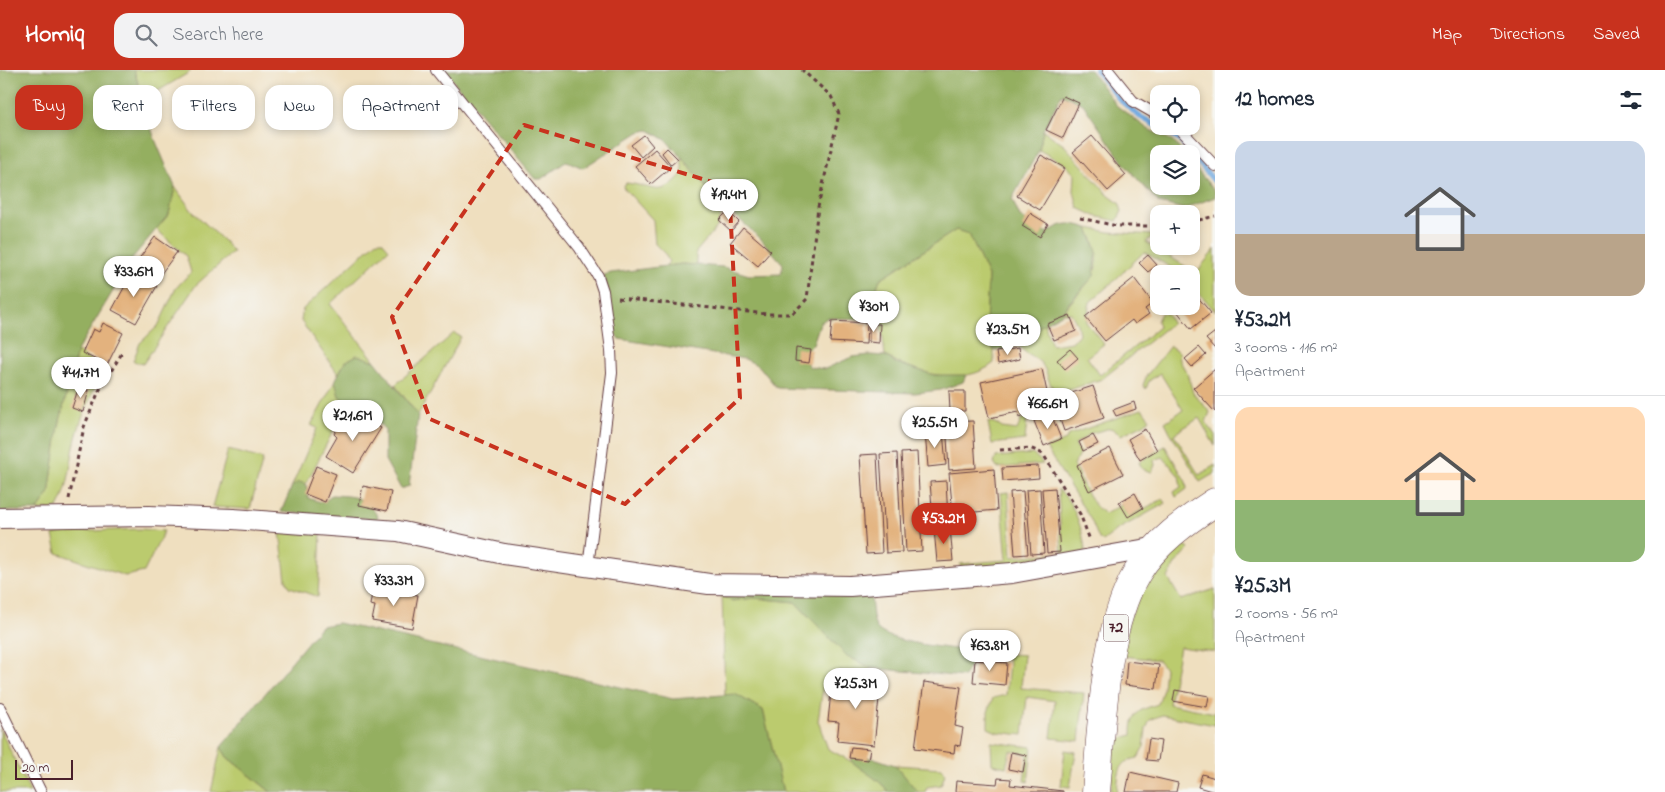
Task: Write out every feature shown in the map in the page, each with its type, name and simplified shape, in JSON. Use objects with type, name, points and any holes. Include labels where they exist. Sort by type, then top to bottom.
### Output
[{"type":"main road","name":"72","points":[[1096,792],[1105,689],[1116,624],[1123,602],[1137,573],[1158,546],[1182,524],[1215,502]]},
{"type":"street","points":[[0,518],[149,516],[233,519],[398,531],[504,554],[709,584],[850,586],[1012,572],[1158,546]]},
{"type":"lane","points":[[436,70],[579,247],[598,276],[611,350],[612,373],[588,567]]},
{"type":"lane","points":[[1108,70],[1133,101],[1150,111]]},
{"type":"lane","points":[[1186,135],[1215,166]]},
{"type":"lane","points":[[0,708],[41,792]]},
{"type":"path","points":[[603,296],[767,314],[792,314],[807,299],[818,207],[839,114],[832,96],[802,70]]},
{"type":"path","points":[[1200,220],[1215,216]]},
{"type":"path","points":[[1080,218],[1117,226],[1150,226]]},
{"type":"path","points":[[66,517],[84,427],[99,391],[122,353]]},
{"type":"path","points":[[1000,450],[1030,448],[1043,454],[1089,532],[1094,558]]},
{"type":"highlighted area","points":[[524,125],[729,187],[740,398],[625,504],[430,419],[392,317]]},
{"type":"green space","points":[[0,70],[134,70],[138,85],[93,85],[93,130],[152,130],[175,187],[169,214],[134,256],[77,351],[59,425],[49,494],[37,511],[0,511]]},
{"type":"green space","points":[[134,70],[190,70],[190,72],[162,89],[162,85],[138,85]]},
{"type":"green space","points":[[444,70],[1090,70],[1117,106],[1150,130],[1150,135],[1160,135],[1173,141],[1176,145],[1150,145],[1150,193],[1124,164],[1083,104],[1062,94],[1043,130],[1039,150],[1012,199],[1020,217],[1047,233],[1067,224],[1088,228],[1097,252],[1094,276],[1069,303],[1063,313],[1040,326],[1032,338],[1019,345],[994,351],[986,329],[988,276],[969,234],[956,230],[880,279],[877,287],[880,319],[827,318],[820,323],[813,344],[803,353],[803,359],[810,367],[825,369],[852,357],[885,356],[896,363],[934,375],[966,375],[963,382],[941,390],[915,393],[777,388],[759,366],[745,359],[619,339],[612,331],[604,275],[682,264],[723,267],[749,275],[781,274],[783,264],[759,237],[713,196],[666,140],[649,130],[639,132],[583,168],[567,161],[541,179],[535,179]]},
{"type":"green space","points":[[1043,130],[1065,146],[1108,195],[1119,203],[1122,211],[1117,221],[1095,216],[1078,208],[1074,191],[1075,175],[1066,165],[1039,150]]},
{"type":"green space","points":[[681,157],[713,196],[726,208],[722,210],[717,227],[696,252],[696,265],[665,266],[669,262],[665,254],[655,244],[653,220],[623,187],[626,183],[657,189],[668,186],[683,173]]},
{"type":"green space","points":[[1200,174],[1215,191],[1215,197],[1194,205],[1167,205],[1159,203],[1152,195],[1200,195]]},
{"type":"green space","points":[[175,187],[192,211],[233,252],[196,285],[143,364],[133,361],[140,343],[158,326],[176,288],[191,272],[186,256],[156,229],[169,214]]},
{"type":"green space","points":[[1088,228],[1109,232],[1150,235],[1150,238],[1146,242],[1150,244],[1150,255],[1167,255],[1183,265],[1167,265],[1144,252],[1090,302],[1086,322],[1104,344],[1087,357],[1100,375],[1159,327],[1157,321],[1160,315],[1168,315],[1172,323],[1102,379],[1069,390],[1056,391],[1041,363],[1025,352],[1019,345],[1032,338],[1040,326],[1045,323],[1052,345],[1072,342],[1079,334],[1077,324],[1071,313],[1063,313],[1092,277],[1097,260],[1094,242]]},
{"type":"green space","points":[[956,230],[969,234],[988,276],[986,329],[994,351],[994,363],[982,371],[954,376],[939,375],[911,368],[885,356],[877,287],[880,279]]},
{"type":"green space","points":[[377,241],[382,241],[389,249],[330,304],[375,361],[357,355],[345,362],[338,374],[301,321],[303,309]]},
{"type":"green space","points":[[1215,249],[1215,311],[1200,294],[1200,268]]},
{"type":"green space","points":[[454,333],[461,337],[418,415],[395,385]]},
{"type":"green space","points":[[1170,346],[1179,352],[1180,361],[1188,375],[1193,393],[1210,412],[1206,422],[1215,435],[1215,446],[1199,418],[1174,434],[1199,475],[1215,465],[1215,473],[1200,482],[1165,422],[1183,410],[1160,373],[1149,381],[1146,389],[1143,385],[1147,375]]},
{"type":"green space","points":[[77,351],[103,370],[78,429],[62,500],[58,508],[37,511],[49,494],[59,425]]},
{"type":"green space","points":[[357,355],[375,361],[418,415],[409,486],[401,489],[385,460],[385,430],[374,417],[356,411],[339,396],[335,381],[345,362]]},
{"type":"green space","points":[[335,381],[339,396],[356,411],[343,412],[306,484],[299,482],[292,486],[317,428],[311,425]]},
{"type":"green space","points":[[1142,409],[1150,419],[1144,424],[1121,435],[1111,428],[1092,433],[1075,444],[1080,452],[1074,465],[1090,499],[1105,514],[1121,505],[1128,517],[1163,499],[1166,503],[1117,530],[1103,541],[1099,539],[1091,520],[1046,448],[1066,440],[1068,435]]},
{"type":"green space","points":[[1022,418],[1027,420],[1025,440],[992,444],[988,422],[995,423],[1002,428],[1017,430]]},
{"type":"green space","points":[[1165,446],[1186,482],[1187,489],[1176,497],[1174,492],[1181,487],[1179,476],[1163,457],[1154,460],[1155,465],[1152,472],[1142,469],[1139,462]]},
{"type":"green space","points":[[228,450],[263,459],[250,509],[212,507]]},
{"type":"green space","points":[[1032,454],[1043,464],[997,468],[994,463],[996,457]]},
{"type":"green space","points":[[299,482],[306,484],[308,498],[324,503],[331,495],[358,498],[368,505],[378,517],[376,519],[281,512],[292,486]]},
{"type":"green space","points":[[1058,489],[1069,502],[1077,518],[1083,536],[1085,552],[1056,558],[961,570],[960,564],[1007,560],[1001,493],[1008,492],[1012,557],[1062,553]]},
{"type":"green space","points":[[141,529],[164,531],[144,572],[125,576],[57,553],[53,535],[67,532]]},
{"type":"green space","points":[[280,532],[321,534],[318,597],[290,587],[286,580]]},
{"type":"green space","points":[[1182,542],[1189,549],[1175,564],[1168,578],[1181,600],[1215,589],[1215,652],[1180,647],[1169,704],[1215,713],[1215,725],[1162,715],[1150,720],[1146,729],[1144,747],[1138,758],[1126,762],[1120,769],[1117,792],[1111,792],[1114,746],[1119,739],[1132,735],[1133,721],[1138,713],[1158,704],[1163,689],[1165,668],[1158,660],[1123,656],[1125,633],[1134,608],[1155,572]]},
{"type":"green space","points":[[719,591],[870,592],[876,627],[884,634],[917,644],[1011,654],[1008,659],[975,656],[964,677],[872,668],[847,656],[795,602],[754,598],[731,601],[722,596]]},
{"type":"green space","points":[[722,596],[731,601],[754,598],[795,602],[847,656],[872,668],[865,672],[839,671],[823,687],[818,721],[828,749],[869,773],[889,792],[783,792],[763,710],[736,695],[725,695]]},
{"type":"green space","points":[[338,623],[673,699],[735,694],[763,710],[783,792],[271,792],[227,757],[221,747],[321,626]]},
{"type":"green space","points":[[1011,654],[1024,655],[1021,688],[1084,693],[1079,741],[1051,738],[1055,701],[1027,697],[1023,735],[997,732],[988,728],[988,712],[993,698],[1006,695],[1008,659]]},
{"type":"green space","points":[[0,729],[30,792],[0,792]]},
{"type":"green space","points":[[991,742],[1032,747],[1028,782],[1024,781],[1028,754],[1010,751],[1006,767],[992,764]]},
{"type":"green space","points":[[221,747],[227,757],[271,792],[211,792]]},
{"type":"green space","points":[[1065,750],[1076,752],[1070,787],[1061,786]]},
{"type":"green space","points":[[854,755],[877,759],[895,765],[918,792],[889,792],[876,779],[851,761]]},
{"type":"green space","points":[[895,765],[942,768],[945,774],[941,785],[927,787],[925,792],[918,792]]},
{"type":"building","points":[[1063,96],[1079,103],[1063,138],[1046,130]]},
{"type":"building","points":[[644,135],[653,146],[641,157],[631,145]]},
{"type":"building","points":[[1092,136],[1126,175],[1108,191],[1073,152]]},
{"type":"building","points":[[667,148],[678,159],[671,165],[662,153]]},
{"type":"building","points":[[655,149],[671,167],[651,184],[635,166]]},
{"type":"building","points":[[1041,155],[1065,168],[1040,210],[1017,196]]},
{"type":"building","points":[[728,211],[739,222],[731,231],[719,220]]},
{"type":"building","points":[[1030,213],[1048,224],[1040,237],[1022,226]]},
{"type":"building","points":[[743,227],[771,251],[758,266],[730,243]]},
{"type":"building","points":[[155,237],[177,252],[160,275],[138,260]]},
{"type":"building","points":[[1148,255],[1157,265],[1150,265],[1148,272],[1139,263]]},
{"type":"building","points":[[132,273],[157,286],[136,323],[112,310]]},
{"type":"building","points":[[1134,278],[1150,299],[1150,305],[1145,309],[1149,314],[1135,324],[1132,320],[1105,341],[1085,317]]},
{"type":"building","points":[[1200,300],[1211,313],[1191,329],[1180,315],[1200,315]]},
{"type":"building","points":[[1070,315],[1076,331],[1054,340],[1047,324]]},
{"type":"building","points":[[832,321],[867,323],[866,344],[830,342]]},
{"type":"building","points":[[103,323],[123,333],[107,365],[82,353],[93,329],[99,332]]},
{"type":"building","points":[[869,324],[880,324],[879,343],[869,342]]},
{"type":"building","points":[[1215,332],[1215,349],[1206,339]]},
{"type":"building","points":[[1199,347],[1206,355],[1192,367],[1185,359]]},
{"type":"building","points":[[796,348],[811,350],[809,363],[795,361]]},
{"type":"building","points":[[1018,348],[1020,359],[998,364],[996,352]]},
{"type":"building","points":[[1070,349],[1078,358],[1065,369],[1057,360]]},
{"type":"building","points":[[1042,369],[1050,406],[1039,408],[1040,412],[1019,417],[1018,412],[989,418],[981,382]]},
{"type":"building","points":[[1215,369],[1215,412],[1193,388]]},
{"type":"building","points":[[79,386],[89,390],[83,412],[72,408]]},
{"type":"building","points":[[1093,386],[1104,418],[1064,431],[1053,399]]},
{"type":"building","points":[[949,391],[965,391],[965,411],[950,411]]},
{"type":"building","points":[[1134,402],[1136,409],[1116,416],[1113,410]]},
{"type":"building","points":[[1051,414],[1061,439],[1044,446],[1034,421]]},
{"type":"building","points":[[346,415],[358,422],[362,416],[381,428],[353,473],[326,456],[337,437],[334,434]]},
{"type":"building","points":[[973,421],[976,468],[949,470],[946,422]]},
{"type":"building","points":[[1145,429],[1157,450],[1140,460],[1128,439]]},
{"type":"building","points":[[943,431],[946,465],[928,467],[925,433]]},
{"type":"building","points":[[1093,435],[1098,444],[1083,451],[1079,442]]},
{"type":"building","points":[[1110,448],[1123,474],[1089,491],[1077,465]]},
{"type":"building","points":[[917,452],[922,551],[906,552],[901,453]]},
{"type":"building","points":[[897,453],[902,552],[886,553],[880,454]]},
{"type":"building","points":[[877,454],[882,553],[866,554],[860,455]]},
{"type":"building","points":[[316,466],[336,474],[325,502],[305,494]]},
{"type":"building","points":[[1038,466],[1039,478],[1003,481],[1002,468]]},
{"type":"building","points":[[994,469],[997,510],[953,514],[949,473]]},
{"type":"building","points":[[946,481],[948,519],[933,520],[930,482]]},
{"type":"building","points":[[363,486],[391,492],[387,511],[359,505]]},
{"type":"building","points":[[1055,488],[1060,552],[1047,553],[1042,489]]},
{"type":"building","points":[[1040,489],[1044,553],[1031,554],[1026,490]]},
{"type":"building","points":[[1023,491],[1028,554],[1015,555],[1010,492]]},
{"type":"building","points":[[1135,493],[1143,508],[1128,517],[1119,502]]},
{"type":"building","points":[[950,527],[953,561],[937,562],[934,529]]},
{"type":"building","points":[[373,587],[418,595],[412,628],[372,621],[375,606],[370,605]]},
{"type":"building","points":[[975,660],[1007,663],[1005,685],[973,682]]},
{"type":"building","points":[[1127,661],[1159,665],[1156,689],[1125,685]]},
{"type":"building","points":[[842,676],[881,680],[874,745],[837,741],[839,722],[828,721],[831,692],[840,693]]},
{"type":"building","points":[[924,682],[961,687],[955,726],[963,728],[960,746],[955,745],[954,753],[915,748]]},
{"type":"building","points":[[1175,690],[1209,696],[1207,707],[1173,701]]},
{"type":"building","points":[[1149,739],[1161,741],[1158,761],[1146,760]]},
{"type":"building","points":[[851,747],[870,749],[868,760],[849,758]]},
{"type":"building","points":[[1011,752],[1026,755],[1023,772],[1008,769]]},
{"type":"building","points":[[1130,772],[1178,783],[1176,792],[1126,792]]},
{"type":"building","points":[[1202,774],[1215,778],[1215,792],[1198,787]]},
{"type":"building","points":[[998,778],[1011,779],[1010,785],[1063,792],[955,792],[956,781],[997,784]]},
{"type":"waterway","points":[[1096,70],[1120,100],[1139,116],[1178,138],[1215,182]]}]
